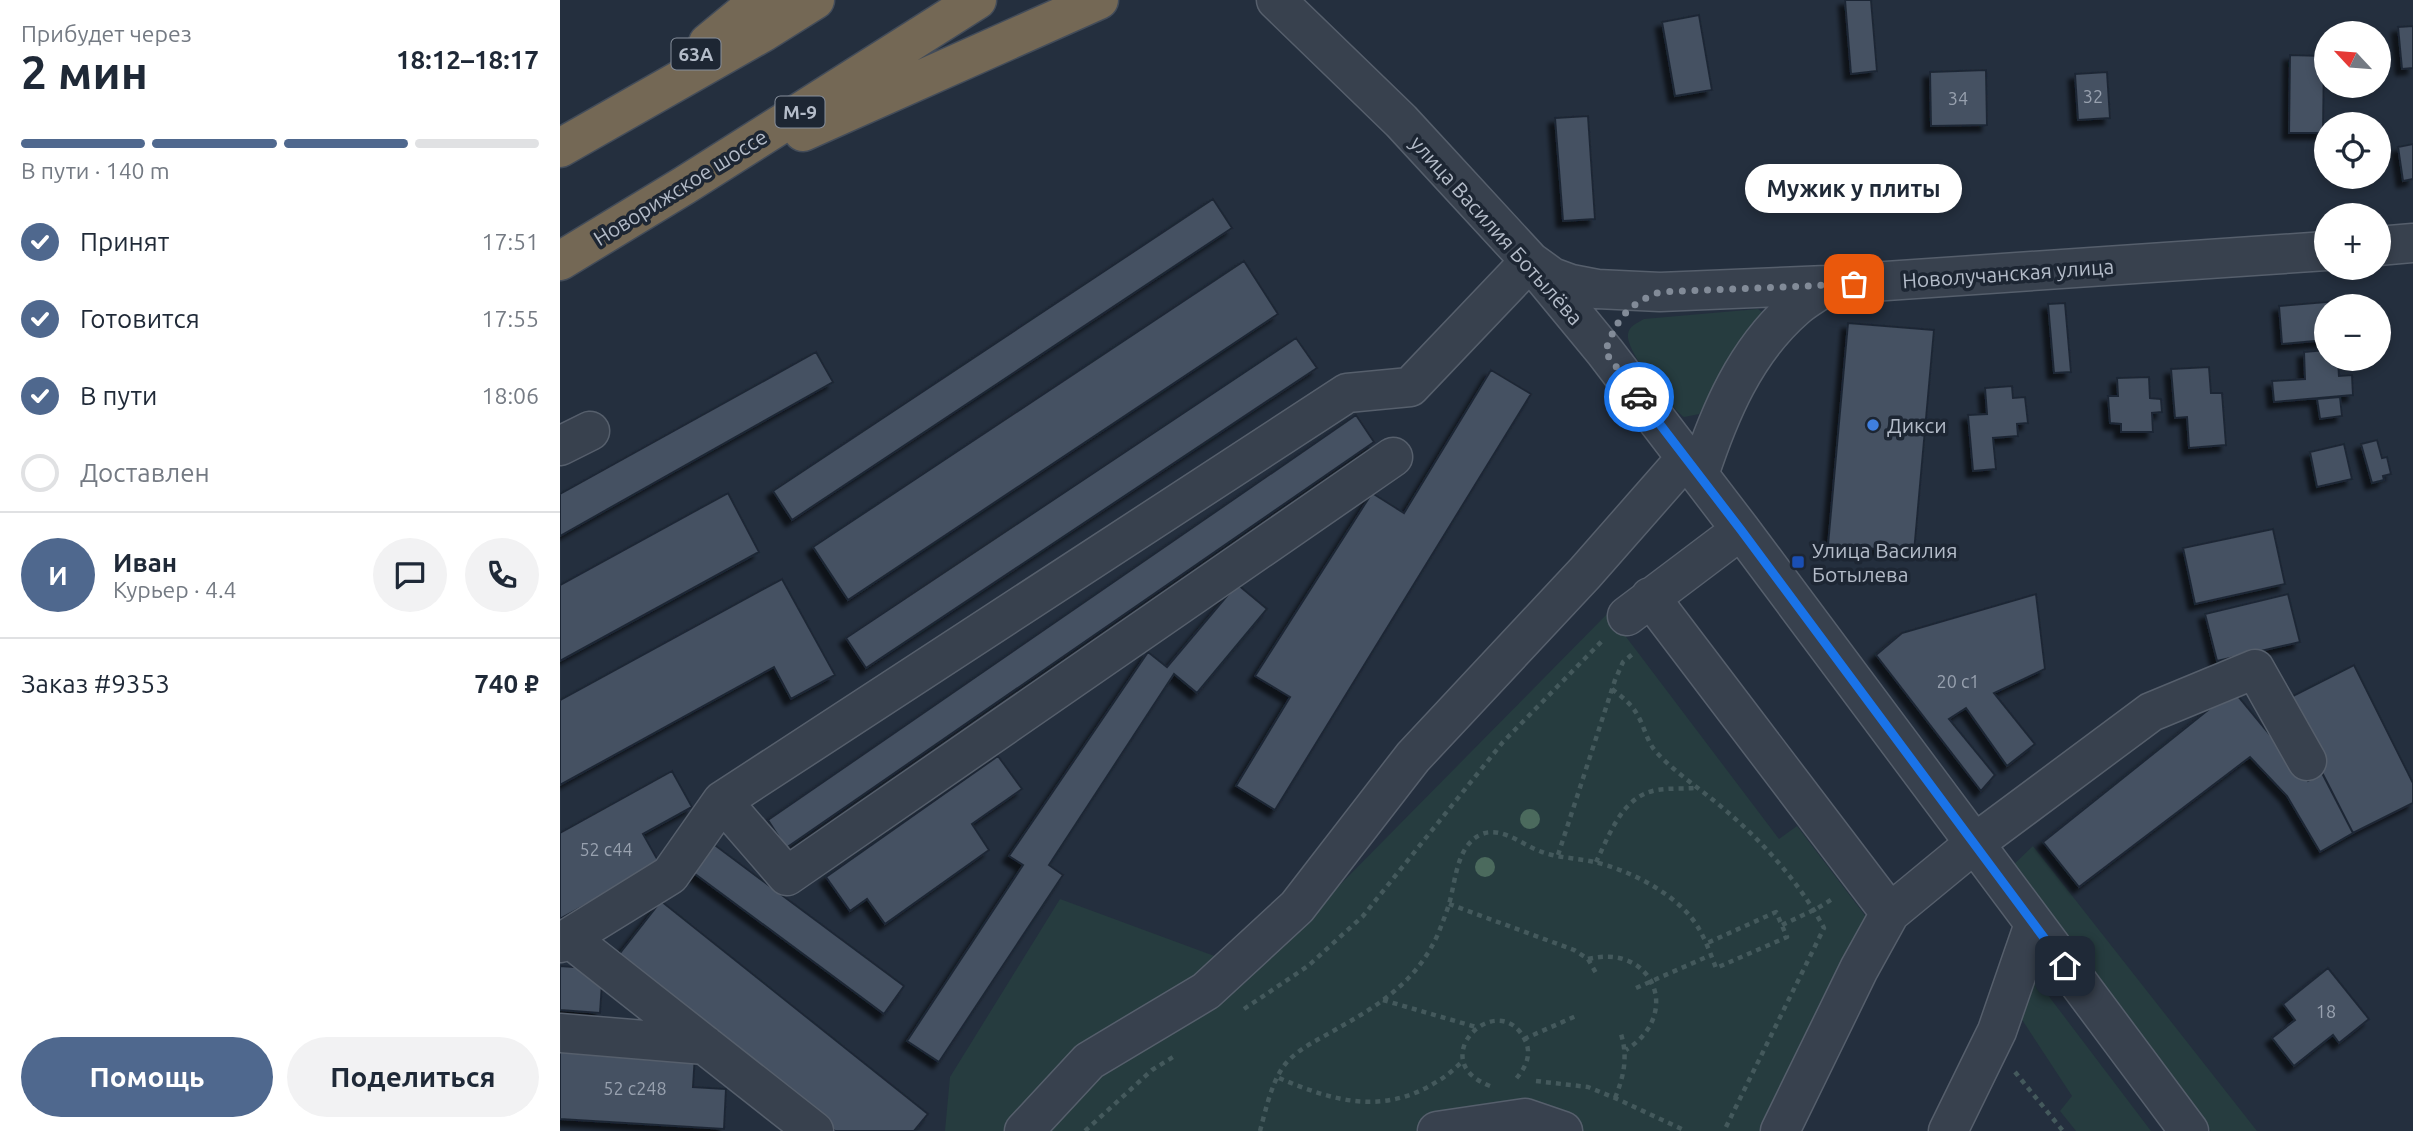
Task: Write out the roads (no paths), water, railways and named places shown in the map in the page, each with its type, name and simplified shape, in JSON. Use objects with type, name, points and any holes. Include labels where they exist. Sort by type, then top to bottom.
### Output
[{"type":"highway","name":"63A","points":[[631,107],[760,0]]},
{"type":"highway","points":[[560,148],[764,32],[814,0]]},
{"type":"highway","name":"Новорижское шоссе","points":[[560,261],[977,0]]},
{"type":"highway","points":[[685,185],[1096,1]]},
{"type":"street","name":"улица Василия Ботылёва","points":[[1295,5],[1530,261],[1605,352],[2189,1131]]},
{"type":"street","points":[[2391,245],[2413,243]]},
{"type":"street","name":"Новолучанская улица","points":[[1530,261],[1552,277],[1571,284],[1597,289],[1660,292],[1827,285],[2314,252]]},
{"type":"street","points":[[814,1131],[565,940],[670,875],[722,801],[1347,393],[1410,387],[1530,261]]},
{"type":"street","points":[[1024,1131],[1089,1061],[1206,991],[1297,907],[1413,757],[1585,573],[1692,467],[1715,428],[1735,383],[1765,341],[1795,308],[1827,285]]},
{"type":"street","points":[[1605,352],[1613,328],[1625,313],[1639,300],[1660,292]]},
{"type":"street","points":[[722,801],[787,876],[1392,457]]},
{"type":"street","points":[[1741,530],[1639,620],[1890,913]]},
{"type":"street","points":[[1780,1131],[1859,969],[1890,913],[1975,843],[2151,712],[2255,669],[2307,761]]},
{"type":"street","points":[[1948,1131],[1991,1043],[2034,924]]},
{"type":"street","points":[[560,1033],[705,1045]]},
{"type":"street","points":[[1437,1131],[1525,1118],[1563,1131]]},
{"type":"place","name":"Мужик у плиты","points":[[1854,284]]},
{"type":"place","name":"Дикси","points":[[1873,425]]},
{"type":"place","name":"Улица Василия Ботылева","points":[[1798,562]]}]
